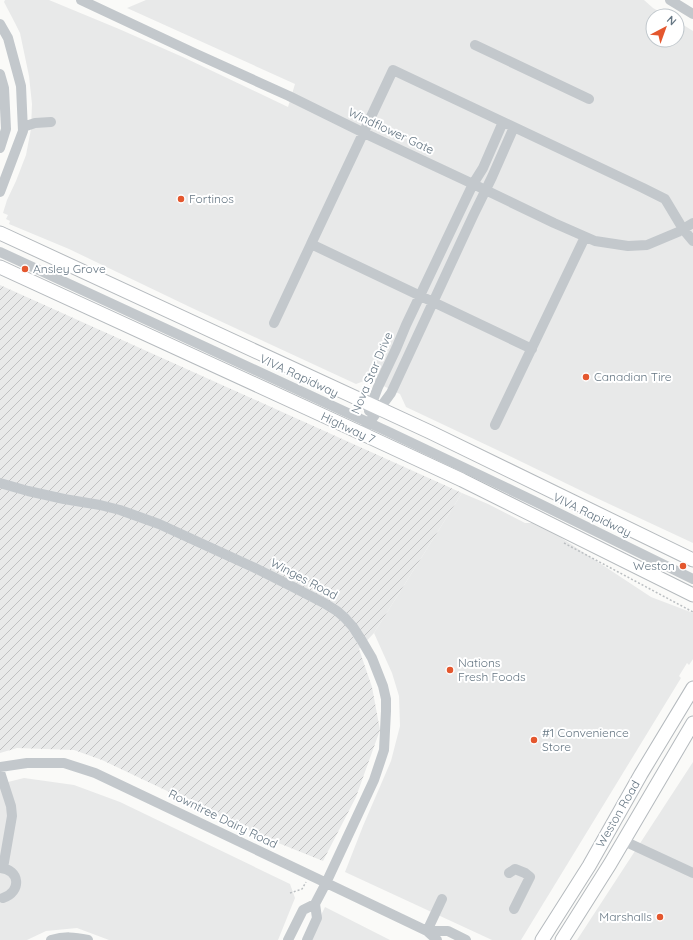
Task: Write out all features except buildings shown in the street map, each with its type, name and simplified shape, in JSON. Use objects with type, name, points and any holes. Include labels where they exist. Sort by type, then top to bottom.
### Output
[{"type":"main road","points":[[0,233],[376,406],[693,560]]},
{"type":"main road","name":"Highway 7","points":[[0,267],[365,426],[462,480],[693,595]]},
{"type":"main road","name":"Weston Road","points":[[542,940],[589,866],[641,774],[693,688]]},
{"type":"main road","name":"Weston Road","points":[[562,940],[624,841],[693,723]]},
{"type":"street","name":"Windflower Gate","points":[[81,0],[289,96],[364,133],[595,241],[628,246],[647,245],[678,232],[693,223]]},
{"type":"street","points":[[670,0],[693,14]]},
{"type":"street","points":[[0,24],[8,38],[21,86],[23,127],[23,132],[0,192]]},
{"type":"street","points":[[474,45],[589,99]]},
{"type":"street","points":[[274,323],[393,70],[665,199],[683,229],[693,241]]},
{"type":"street","points":[[0,74],[4,88],[6,129],[0,148]]},
{"type":"street","points":[[23,127],[35,123],[51,122]]},
{"type":"street","name":"Nova Star Drive","points":[[376,406],[378,387],[473,184],[483,168],[503,122]]},
{"type":"street","name":"Nova Star Drive","points":[[365,426],[376,406],[391,393],[514,127]]},
{"type":"street","points":[[495,425],[585,237]]},
{"type":"street","points":[[311,244],[532,349]]},
{"type":"street","name":"VIVA Rapidway","points":[[0,252],[365,426],[534,501],[693,579]]},
{"type":"street","name":"Winges Road","points":[[0,483],[58,498],[120,510],[159,524],[255,568],[324,603],[337,611],[353,627],[372,658],[383,686],[386,699],[384,750],[374,780],[315,904]]},
{"type":"street","name":"Rowntree Dairy Road","points":[[0,767],[27,763],[64,763],[95,773],[428,931],[436,940]]},
{"type":"street","points":[[0,772],[11,806],[12,816],[1,868],[9,870],[16,878],[13,893],[3,898]]},
{"type":"street","points":[[624,841],[693,873]]},
{"type":"street","points":[[509,873],[511,870],[515,869],[530,877],[514,909]]},
{"type":"street","points":[[428,931],[442,899]]},
{"type":"street","points":[[288,940],[303,910],[315,904],[318,918],[307,940]]},
{"type":"street","name":"Rowntree Dairy Road","points":[[428,931],[448,931],[466,940]]},
{"type":"street","points":[[52,940],[72,937],[88,940]]},
{"type":"path","points":[[562,542],[693,612]]},
{"type":"path","points":[[290,893],[302,889],[310,875]]},
{"type":"shaded area","points":[[5,0],[49,0],[185,58],[288,107],[295,84],[127,8],[146,0],[644,0],[653,8],[645,8],[645,48],[685,48],[685,26],[693,31],[693,543],[406,407],[400,394],[369,379],[356,384],[69,249],[9,224],[10,221],[6,219],[8,215],[3,213],[26,155],[31,129],[32,104],[29,76],[20,33],[4,2]]},
{"type":"shaded area","points":[[0,285],[462,493],[374,633],[359,649],[372,687],[380,730],[356,797],[323,861],[266,838],[102,760],[74,750],[17,748],[0,753]]},
{"type":"shaded area","points":[[462,493],[488,504],[525,523],[536,523],[554,533],[651,597],[693,613],[693,659],[689,665],[687,663],[679,676],[681,678],[521,940],[492,940],[345,872],[391,761],[400,726],[399,696],[392,673],[374,633]]},
{"type":"shaded area","points":[[693,762],[693,940],[577,940]]},
{"type":"shaded area","points":[[24,778],[74,785],[120,802],[290,884],[295,898],[278,940],[109,940],[77,928],[46,931],[27,940],[0,940],[0,784]]},
{"type":"shaded area","points":[[325,907],[390,940],[309,940]]},
{"type":"place","name":"Fortinos","points":[[181,199]]},
{"type":"place","name":"Ansley Grove","points":[[25,269]]},
{"type":"place","name":"Canadian Tire","points":[[586,377]]},
{"type":"place","name":"Weston","points":[[683,566]]},
{"type":"place","name":"Nations Fresh Foods","points":[[450,670]]},
{"type":"place","name":"#1 Convenience Store","points":[[534,740]]},
{"type":"place","name":"Marshalls","points":[[660,917]]}]
